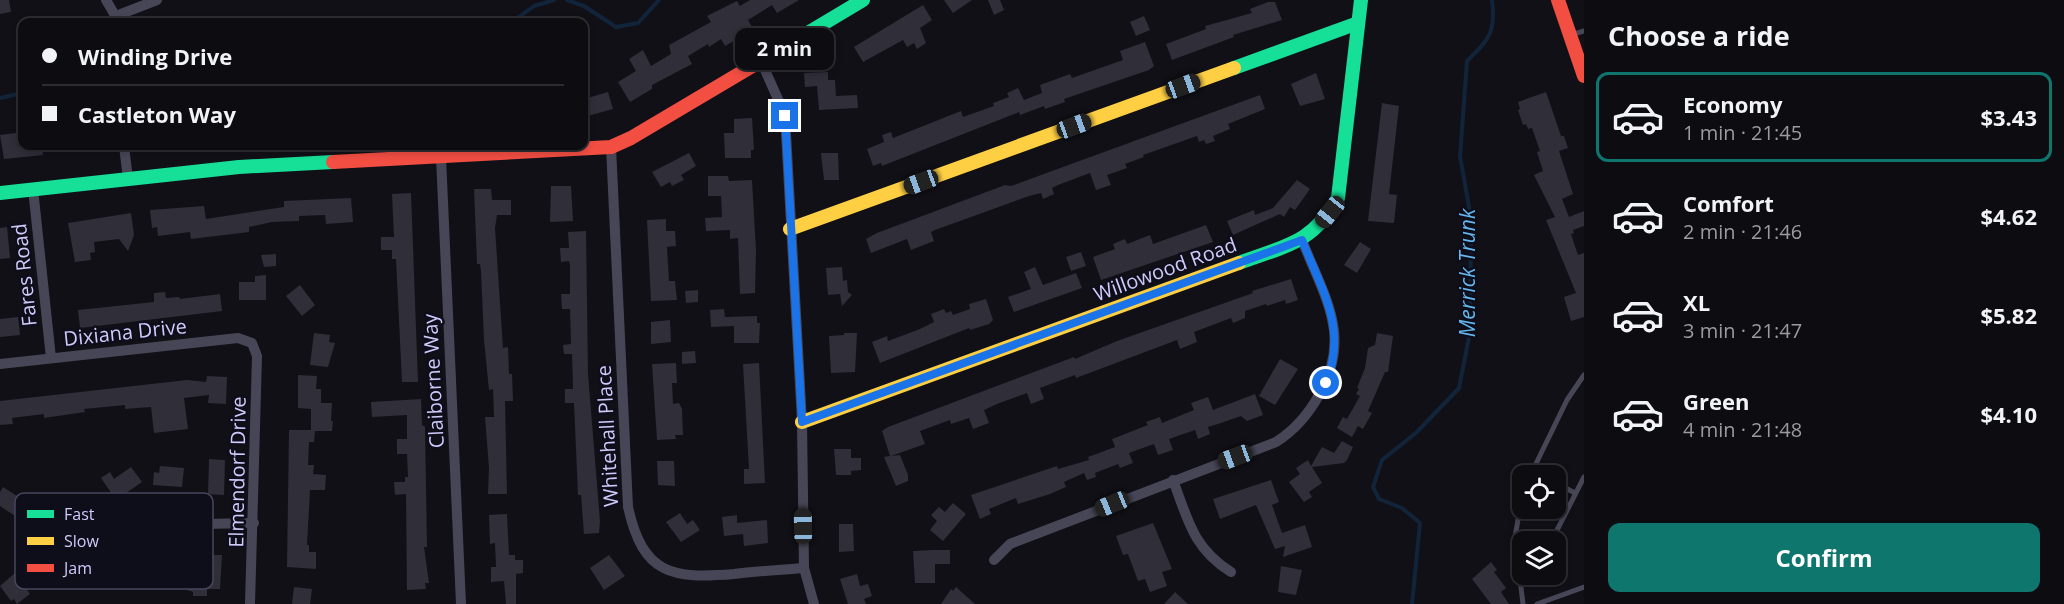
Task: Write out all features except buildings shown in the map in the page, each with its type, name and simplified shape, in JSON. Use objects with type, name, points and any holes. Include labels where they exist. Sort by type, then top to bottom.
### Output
[{"type":"street","points":[[106,0],[113,18]]},
{"type":"street","points":[[118,18],[157,0]]},
{"type":"street","points":[[588,148],[611,147],[863,0]]},
{"type":"street","name":"Willowood Road","points":[[802,422],[1302,240],[1320,224],[1338,198],[1361,0]]},
{"type":"street","points":[[1558,0],[1584,76]]},
{"type":"street","points":[[790,229],[1358,22]]},
{"type":"street","points":[[761,61],[785,116],[802,422],[804,568],[814,604]]},
{"type":"street","name":"Whitehall Place","points":[[611,147],[628,507],[637,538],[655,562],[680,575],[701,577],[804,568]]},
{"type":"street","points":[[124,150],[128,179]]},
{"type":"street","points":[[0,193],[239,167],[560,150]]},
{"type":"street","name":"Claiborne Way","points":[[441,157],[461,604]]},
{"type":"street","name":"Fares Road","points":[[33,189],[51,358]]},
{"type":"street","points":[[994,560],[1010,544],[1281,439],[1302,421],[1326,383],[1336,350],[1336,332],[1302,240]]},
{"type":"street","name":"Dixiana Drive","points":[[0,364],[238,338],[252,343]]},
{"type":"street","name":"Elmendorf Drive","points":[[250,604],[257,356],[252,343]]},
{"type":"street","points":[[1173,480],[1192,534],[1203,549],[1231,572]]},
{"type":"street","points":[[213,524],[254,523]]},
{"type":"lane","points":[[1570,35],[1584,31]]},
{"type":"lane","points":[[1535,465],[1567,400],[1584,375]]},
{"type":"lane","points":[[1556,531],[1584,477]]},
{"type":"lane","points":[[1566,488],[1575,493]]},
{"type":"lane","points":[[1521,585],[1522,604]]},
{"type":"lane","points":[[1537,604],[1584,587]]},
{"type":"waterway","points":[[518,18],[534,6],[554,0]]},
{"type":"waterway","points":[[567,0],[584,6],[616,27],[638,23],[659,0]]},
{"type":"waterway","name":"Merrick Trunk","points":[[1412,604],[1420,523],[1402,508],[1379,499],[1373,487],[1382,460],[1417,432],[1459,388],[1470,332],[1471,218],[1460,156],[1467,61],[1486,41],[1492,28],[1492,0]]},
{"type":"waterway","points":[[0,98],[18,94]]},
{"type":"traffic: fast","points":[[776,52],[863,0]]},
{"type":"traffic: fast","points":[[1239,263],[1284,247],[1308,234],[1318,225],[1338,198],[1361,0]]},
{"type":"traffic: fast","points":[[1234,68],[1358,23]]},
{"type":"traffic: fast","points":[[0,193],[239,167],[333,162]]},
{"type":"traffic: slow","points":[[790,229],[1234,68]]},
{"type":"traffic: slow","points":[[802,422],[1239,263]]},
{"type":"traffic: jam","points":[[1558,0],[1584,76]]},
{"type":"traffic: jam","points":[[588,148],[611,147],[631,138],[776,52]]},
{"type":"traffic: jam","points":[[333,162],[555,150]]},
{"type":"route","points":[[785,116],[802,422],[1302,240],[1336,332],[1336,350],[1326,383]]}]
